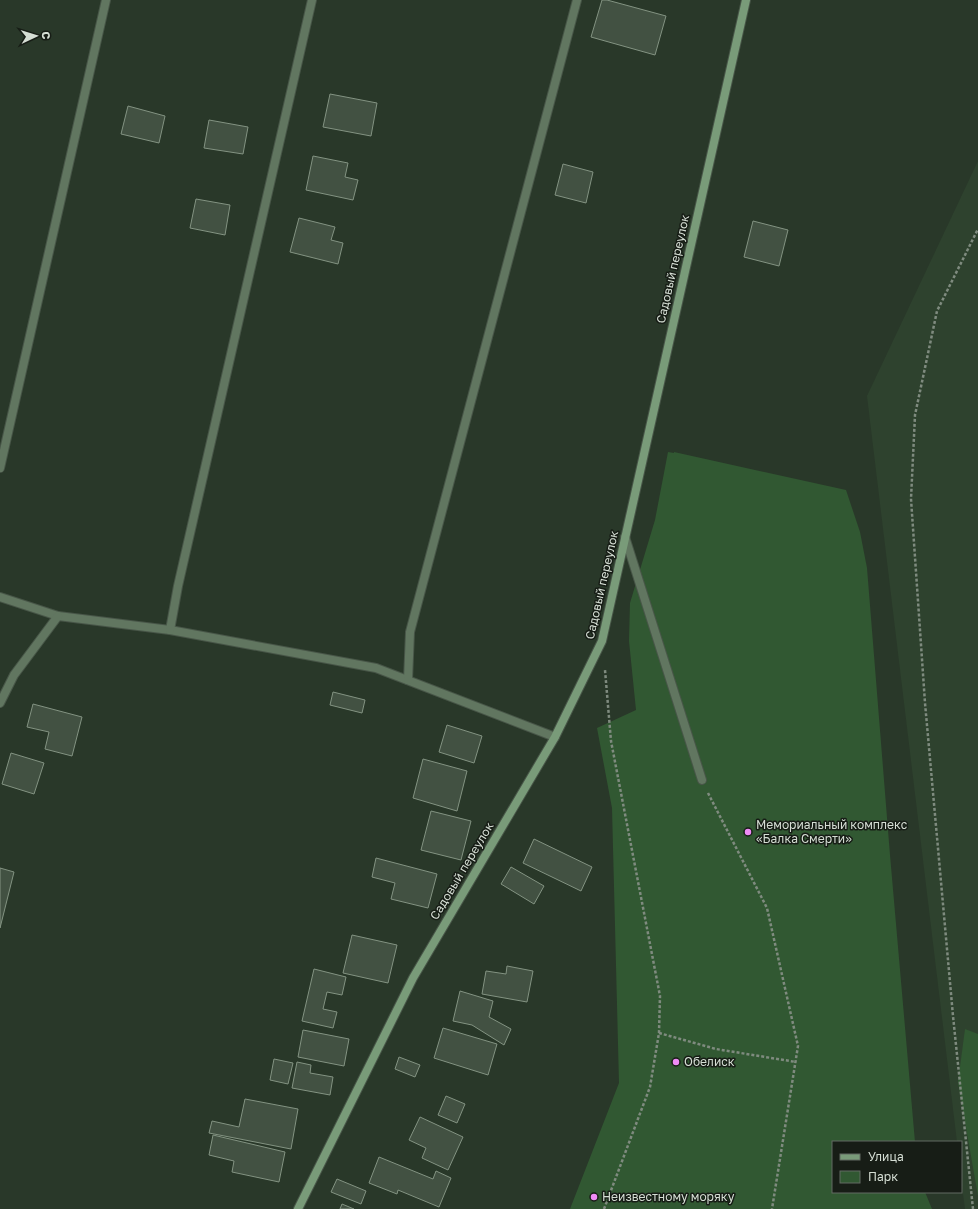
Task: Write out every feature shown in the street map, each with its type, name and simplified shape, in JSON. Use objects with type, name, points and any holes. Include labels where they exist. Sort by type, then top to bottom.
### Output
[{"type":"street","points":[[0,468],[106,0]]},
{"type":"street","points":[[170,630],[180,579],[312,0]]},
{"type":"street","points":[[408,680],[410,632],[577,0]]},
{"type":"street","name":"Садовый переулок","points":[[298,1209],[413,978],[555,737],[602,642],[746,0]]},
{"type":"street","points":[[626,537],[702,780]]},
{"type":"street","points":[[0,597],[58,616],[170,630],[376,668],[555,737]]},
{"type":"street","points":[[0,703],[14,675],[58,616]]},
{"type":"path","points":[[973,1209],[953,1016],[925,703],[911,499],[915,415],[937,311],[978,229]]},
{"type":"path","points":[[602,642],[611,741],[660,996],[659,1033],[650,1087],[604,1209]]},
{"type":"path","points":[[702,780],[767,908],[798,1046],[772,1209]]},
{"type":"path","points":[[659,1033],[716,1049],[796,1062]]},
{"type":"shaded area","points":[[978,161],[978,1209],[965,1209],[962,1186],[962,1141],[957,1141],[867,396]]},
{"type":"green space","name":"Мемориальный комплекс «Балка Смерти»","points":[[668,452],[674,452],[846,490],[860,532],[867,568],[915,1141],[832,1141],[832,1193],[925,1193],[932,1209],[570,1209],[619,1083],[612,808],[597,728],[636,710],[629,641],[630,603],[655,520]]},
{"type":"green space","points":[[965,1029],[978,1034],[978,1196],[958,1082]]},
{"type":"building","points":[[602,0],[607,0],[666,16],[655,55],[591,37]]},
{"type":"building","points":[[330,94],[377,103],[371,136],[323,127]]},
{"type":"building","points":[[128,106],[165,116],[159,143],[121,134]]},
{"type":"building","points":[[209,120],[248,127],[243,154],[204,148]]},
{"type":"building","points":[[313,156],[348,163],[345,177],[358,180],[353,200],[306,190]]},
{"type":"building","points":[[563,164],[593,172],[586,203],[555,195]]},
{"type":"building","points":[[196,199],[230,205],[225,235],[190,228]]},
{"type":"building","points":[[299,218],[335,227],[331,240],[343,243],[338,264],[290,252]]},
{"type":"building","points":[[753,221],[788,230],[779,266],[744,257]]},
{"type":"building","points":[[333,692],[365,700],[362,713],[330,705]]},
{"type":"building","points":[[33,704],[82,717],[72,756],[45,749],[49,732],[27,727]]},
{"type":"building","points":[[447,725],[482,736],[474,763],[439,752]]},
{"type":"building","points":[[11,753],[44,763],[34,794],[2,784]]},
{"type":"building","points":[[423,759],[467,771],[457,811],[413,798]]},
{"type":"building","points":[[431,811],[471,821],[461,860],[421,850]]},
{"type":"building","points":[[534,839],[592,867],[581,891],[523,863]]},
{"type":"building","points":[[376,858],[437,874],[428,908],[391,899],[395,883],[372,877]]},
{"type":"building","points":[[511,867],[544,886],[534,904],[501,884]]},
{"type":"building","points":[[0,868],[14,872],[0,928]]},
{"type":"building","points":[[352,935],[397,945],[388,983],[343,973]]},
{"type":"building","points":[[507,966],[533,971],[527,1002],[482,994],[486,971],[506,974]]},
{"type":"building","points":[[314,969],[346,977],[342,995],[327,992],[323,1009],[337,1012],[333,1028],[302,1021]]},
{"type":"building","points":[[460,991],[493,1001],[489,1017],[511,1029],[504,1045],[472,1025],[453,1021]]},
{"type":"building","points":[[443,1028],[497,1044],[488,1075],[434,1058]]},
{"type":"building","points":[[303,1030],[349,1039],[344,1066],[298,1057]]},
{"type":"building","points":[[399,1057],[420,1065],[415,1077],[395,1069]]},
{"type":"building","points":[[274,1059],[293,1063],[288,1084],[270,1080]]},
{"type":"building","points":[[297,1062],[311,1065],[310,1073],[333,1077],[330,1095],[292,1088]]},
{"type":"building","points":[[446,1096],[465,1104],[457,1123],[438,1115]]},
{"type":"building","points":[[245,1099],[298,1109],[291,1149],[209,1133],[212,1121],[239,1127]]},
{"type":"building","points":[[420,1117],[463,1137],[448,1170],[422,1158],[426,1148],[409,1140]]},
{"type":"building","points":[[213,1135],[285,1152],[279,1182],[232,1172],[234,1161],[209,1155]]},
{"type":"building","points":[[379,1157],[433,1179],[436,1171],[451,1178],[439,1207],[398,1190],[397,1194],[369,1183]]},
{"type":"building","points":[[337,1179],[366,1191],[361,1204],[331,1192]]},
{"type":"building","points":[[342,1204],[354,1209],[340,1209]]},
{"type":"place","name":"Мемориальный комплекс «Балка Смерти»","points":[[748,832]]},
{"type":"place","name":"Обелиск","points":[[676,1062]]},
{"type":"place","name":"Неизвестному моряку","points":[[594,1197]]}]
